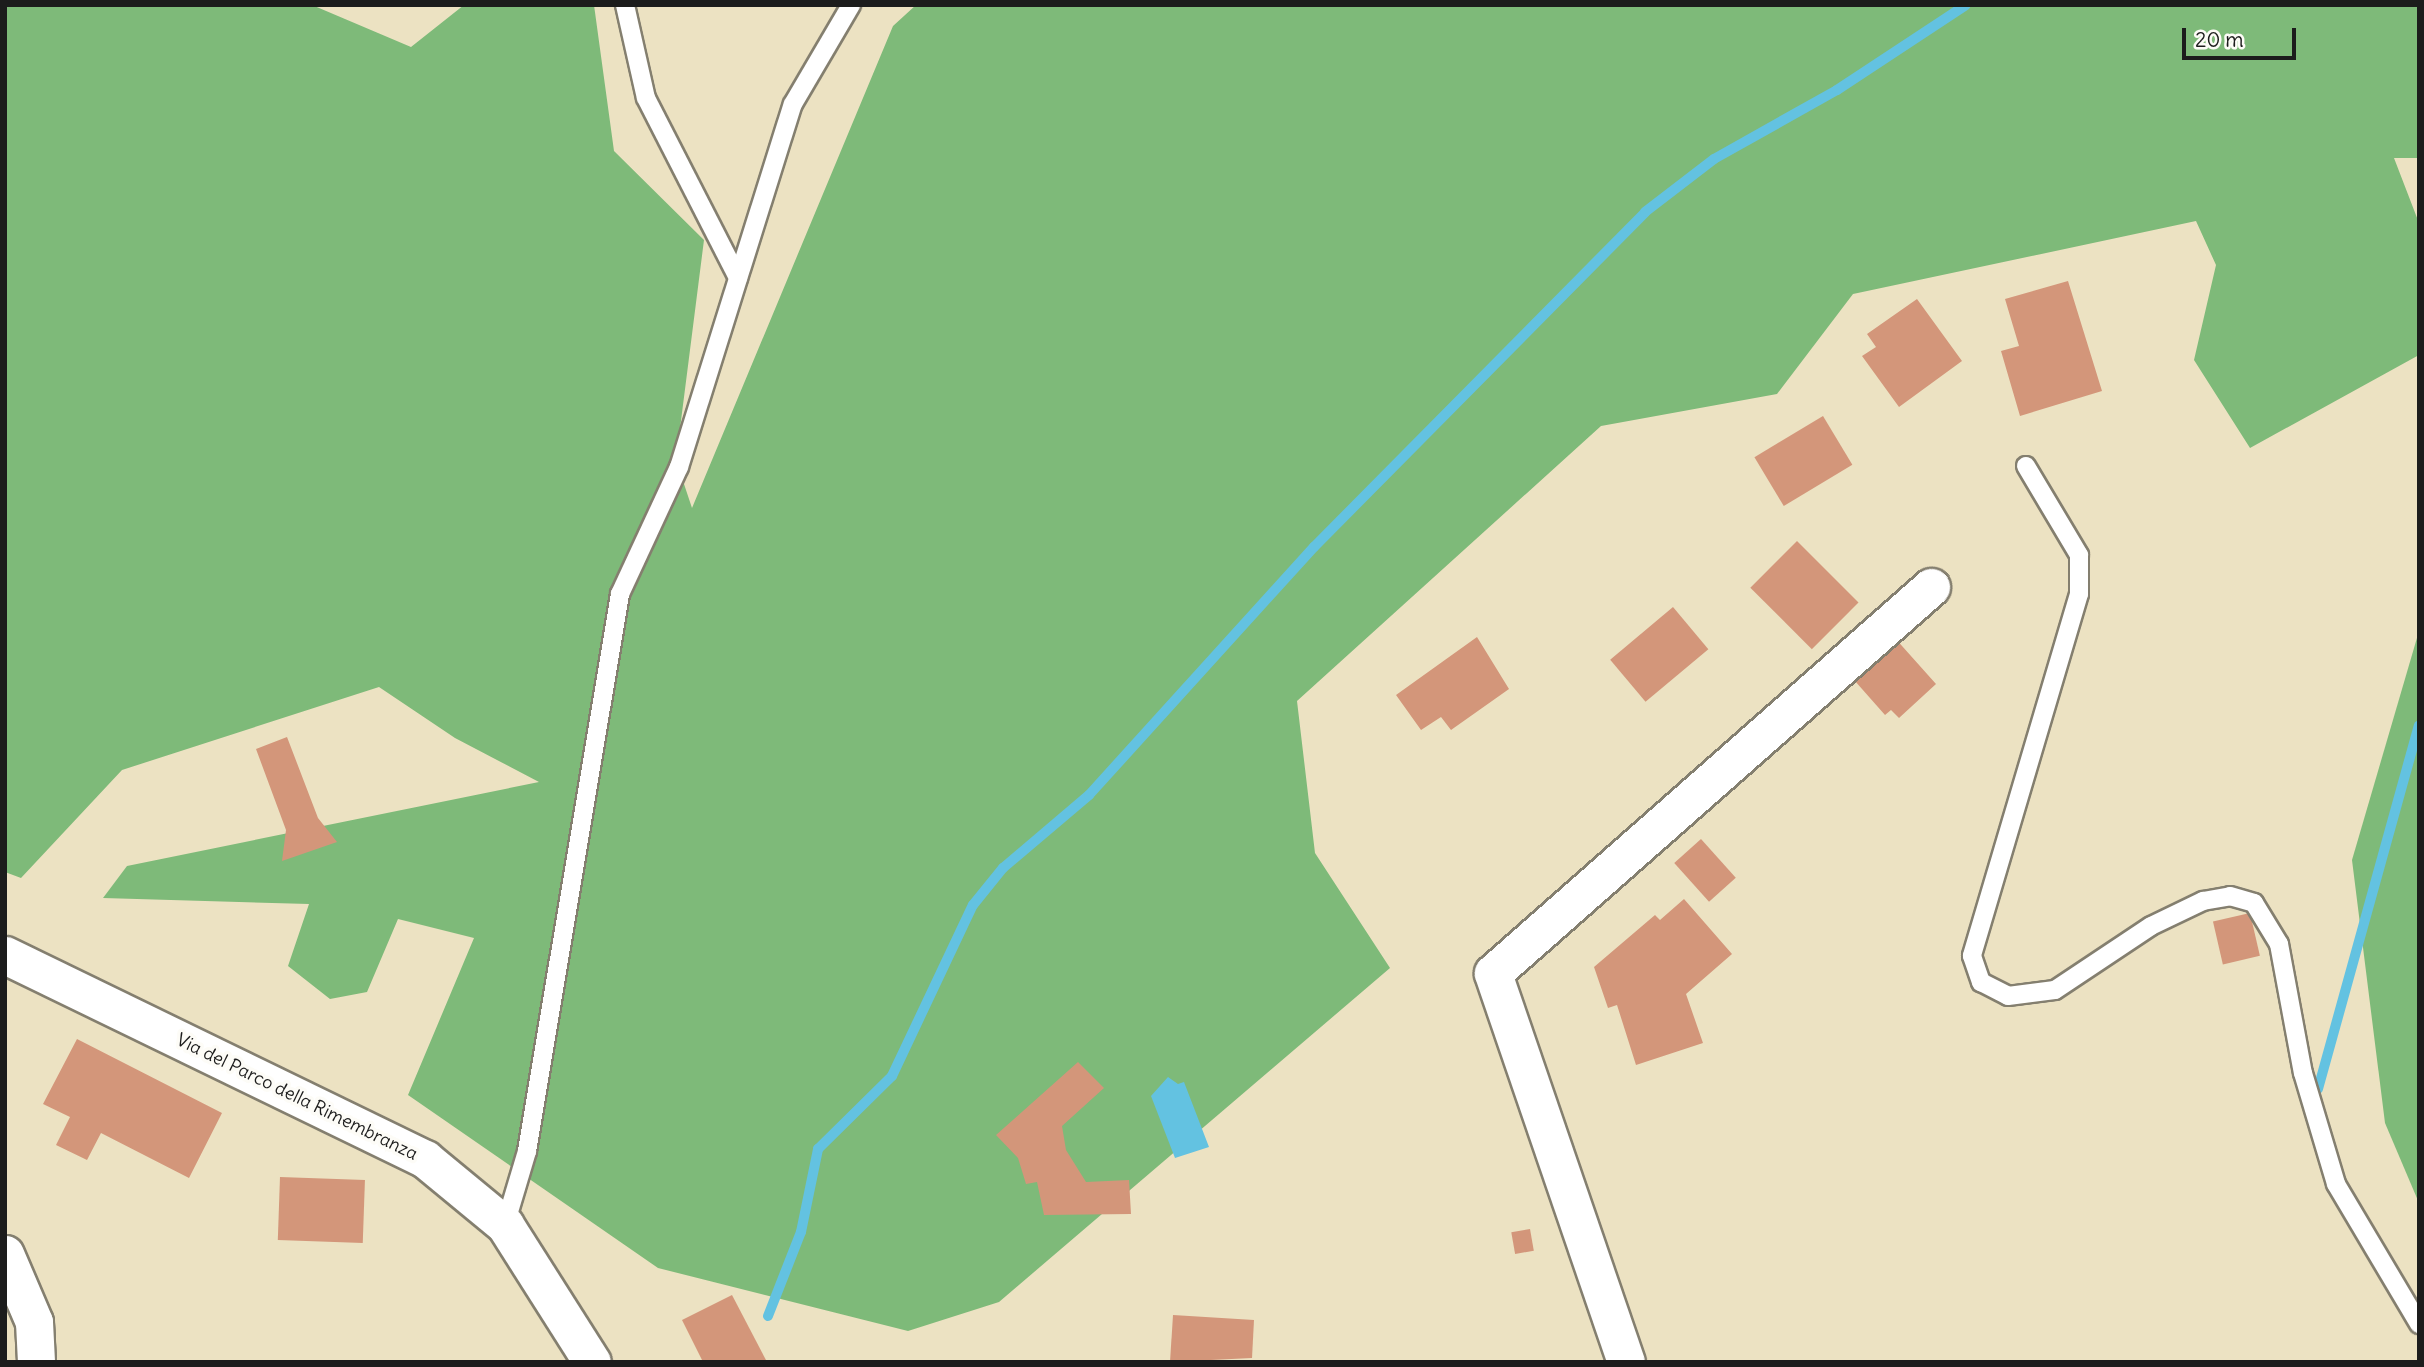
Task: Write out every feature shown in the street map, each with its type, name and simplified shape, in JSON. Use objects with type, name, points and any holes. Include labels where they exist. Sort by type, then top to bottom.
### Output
[{"type":"street","points":[[1626,1362],[1493,973],[1931,587]]},
{"type":"street","name":"Via del Parco della Rimembranza","points":[[5,955],[425,1159],[505,1225],[592,1362]]},
{"type":"street","points":[[5,1254],[34,1322],[36,1362]]},
{"type":"lane","points":[[625,5],[646,98],[738,278]]},
{"type":"lane","points":[[505,1225],[527,1151],[620,594],[679,467],[793,104],[851,5]]},
{"type":"lane","points":[[2026,466],[2079,555],[2079,594],[1972,956],[1981,982],[2008,996],[2055,990],[2151,926],[2203,901],[2230,897],[2254,903],[2279,944],[2303,1073],[2336,1184],[2419,1324]]},
{"type":"green space","points":[[5,5],[312,5],[411,47],[464,5],[594,5],[614,151],[704,240],[676,460],[692,508],[893,26],[916,5],[2419,5],[2419,158],[2394,158],[2419,223],[2419,355],[2250,448],[2194,360],[2216,265],[2196,221],[1853,294],[1777,394],[1601,426],[1297,701],[1315,853],[1390,968],[999,1302],[908,1331],[658,1268],[408,1095],[474,938],[398,919],[367,992],[330,999],[288,966],[309,904],[103,898],[127,866],[539,782],[455,738],[379,687],[122,770],[21,878],[5,872]]},
{"type":"green space","points":[[2419,631],[2419,1203],[2385,1123],[2352,860]]},
{"type":"water","points":[[1168,1077],[1178,1084],[1184,1082],[1209,1147],[1175,1158],[1151,1096]]},
{"type":"building","points":[[2068,281],[2102,391],[2020,416],[2001,351],[2019,346],[2005,299]]},
{"type":"building","points":[[1917,299],[1962,361],[1899,407],[1862,356],[1876,347],[1867,334]]},
{"type":"building","points":[[1823,416],[1852,465],[1784,506],[1754,457]]},
{"type":"building","points":[[1797,541],[1859,603],[1812,649],[1750,588]]},
{"type":"building","points":[[1673,607],[1708,649],[1646,702],[1610,660]]},
{"type":"building","points":[[1477,637],[1509,689],[1451,730],[1441,717],[1421,730],[1396,695]]},
{"type":"building","points":[[1894,637],[1936,684],[1899,718],[1891,710],[1885,715],[1847,672]]},
{"type":"building","points":[[287,737],[318,818],[337,842],[282,861],[286,830],[256,749]]},
{"type":"building","points":[[1701,839],[1736,878],[1709,902],[1674,863]]},
{"type":"building","points":[[1684,899],[1732,954],[1686,994],[1703,1043],[1636,1065],[1617,1005],[1608,1008],[1594,967],[1655,915],[1660,920]]},
{"type":"building","points":[[2250,913],[2260,956],[2223,964],[2213,922]]},
{"type":"building","points":[[77,1039],[222,1113],[189,1178],[101,1133],[87,1160],[56,1145],[70,1117],[43,1104]]},
{"type":"building","points":[[1078,1062],[1104,1088],[1062,1126],[1066,1150],[1086,1182],[1129,1180],[1131,1214],[1044,1215],[1037,1182],[1026,1184],[1018,1158],[996,1135]]},
{"type":"building","points":[[280,1177],[365,1180],[363,1243],[278,1240]]},
{"type":"building","points":[[1530,1229],[1534,1251],[1515,1254],[1511,1232]]},
{"type":"building","points":[[732,1295],[767,1362],[703,1362],[682,1320]]},
{"type":"building","points":[[1173,1315],[1254,1320],[1252,1358],[1170,1362]]},
{"type":"waterway","points":[[768,1316],[801,1232],[818,1149],[892,1076],[973,905],[1003,868],[1089,795],[1314,547],[1645,212],[1714,159],[1837,90],[1966,5]]},
{"type":"waterway","points":[[2318,1089],[2419,726]]}]
